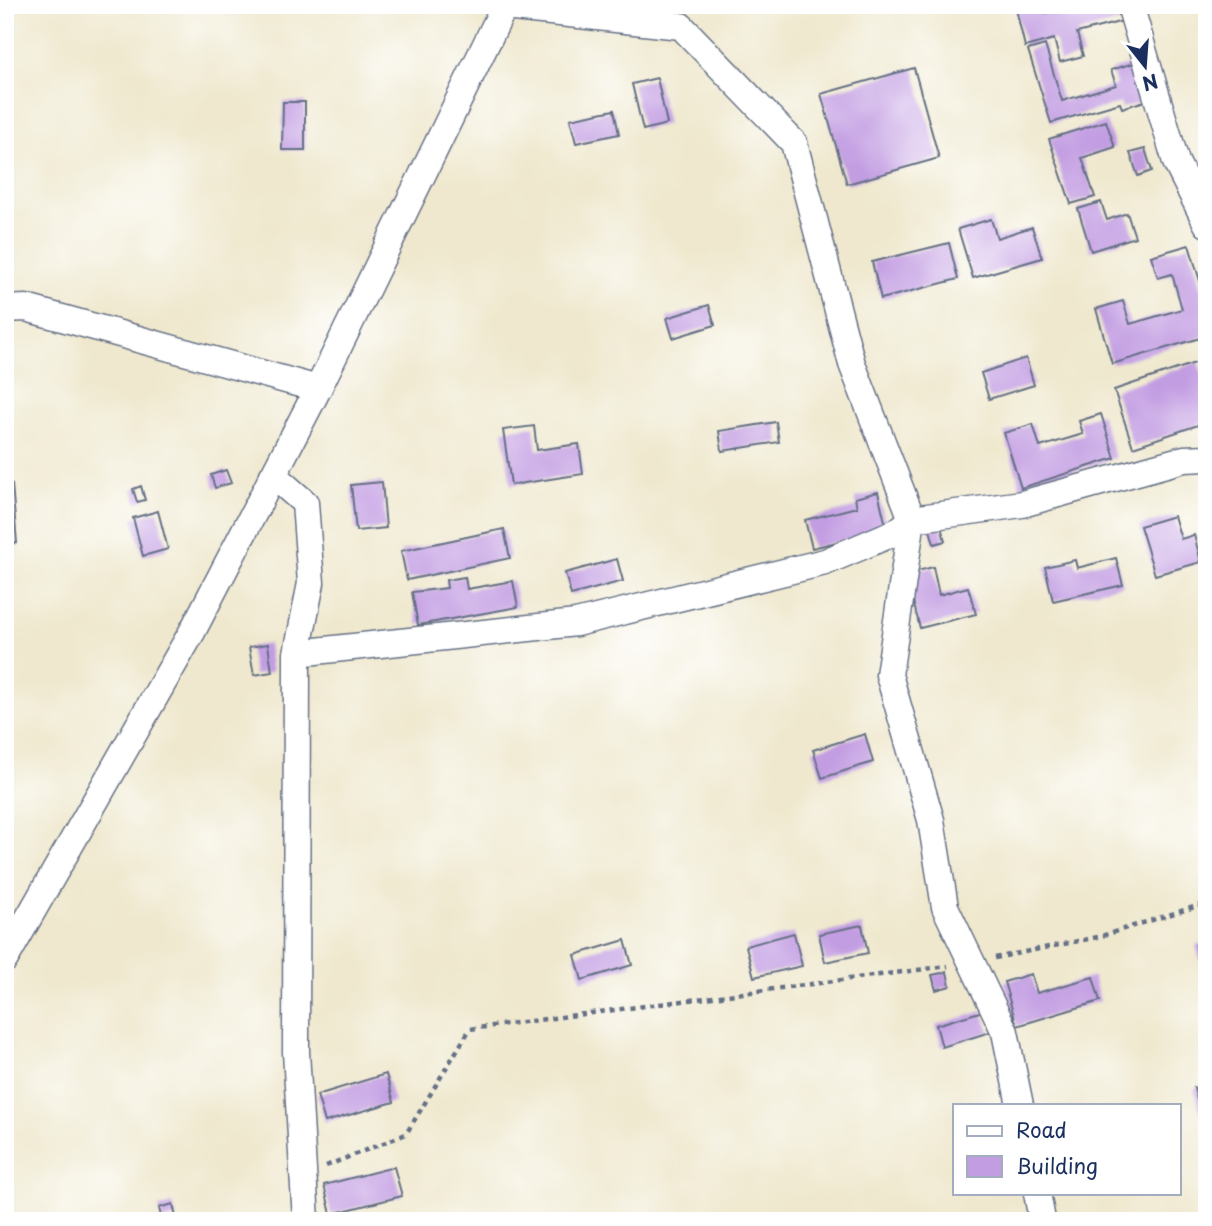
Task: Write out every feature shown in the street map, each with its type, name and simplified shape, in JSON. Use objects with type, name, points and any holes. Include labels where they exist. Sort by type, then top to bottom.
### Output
[{"type":"street","points":[[1130,5],[1176,162],[1207,225]]},
{"type":"street","points":[[5,959],[192,632],[318,388],[504,6],[681,26],[794,143],[852,364],[912,519],[889,675],[931,820],[945,907],[1005,1032],[1020,1104]]},
{"type":"street","points":[[5,309],[26,308],[318,388]]},
{"type":"street","points":[[297,653],[576,623],[825,562],[898,531],[912,519],[1022,504],[1184,460],[1207,458]]},
{"type":"street","points":[[273,475],[305,503],[311,583],[297,653],[296,1052],[306,1221]]},
{"type":"street","points":[[1037,1194],[1042,1220]]},
{"type":"path","points":[[303,1176],[406,1134],[470,1029],[972,963],[1098,937],[1207,903]]},
{"type":"building","points":[[1015,5],[1044,5],[1046,13],[1076,5],[1119,5],[1123,21],[1077,33],[1083,56],[1060,62],[1054,39],[1025,47]]},
{"type":"building","points":[[1045,45],[1062,101],[1116,85],[1111,70],[1134,63],[1145,101],[1122,108],[1120,103],[1051,123],[1028,50]]},
{"type":"building","points":[[914,68],[939,158],[847,184],[821,94]]},
{"type":"building","points":[[657,78],[667,124],[643,130],[632,84]]},
{"type":"building","points":[[283,102],[305,102],[305,150],[282,150]]},
{"type":"building","points":[[614,110],[619,134],[576,143],[570,119]]},
{"type":"building","points":[[1106,121],[1115,147],[1082,158],[1095,197],[1071,204],[1049,139]]},
{"type":"building","points":[[1145,149],[1152,171],[1138,176],[1130,153]]},
{"type":"building","points":[[1101,202],[1107,220],[1127,213],[1135,237],[1091,251],[1078,209]]},
{"type":"building","points":[[991,219],[997,238],[1032,227],[1042,258],[973,278],[958,229]]},
{"type":"building","points":[[949,243],[958,279],[881,299],[872,262]]},
{"type":"building","points":[[1189,245],[1207,304],[1207,336],[1112,364],[1096,309],[1123,301],[1130,324],[1182,309],[1172,274],[1158,278],[1151,256]]},
{"type":"building","points":[[709,305],[715,325],[673,338],[667,318]]},
{"type":"building","points":[[1026,358],[1034,385],[989,399],[981,373]]},
{"type":"building","points":[[1198,362],[1207,387],[1207,422],[1133,447],[1114,390]]},
{"type":"building","points":[[1101,414],[1115,458],[1021,488],[1004,433],[1033,424],[1040,447],[1083,434],[1079,421]]},
{"type":"building","points":[[776,422],[779,442],[722,451],[719,431]]},
{"type":"building","points":[[534,426],[537,450],[579,444],[583,474],[511,485],[503,430]]},
{"type":"building","points":[[226,470],[231,483],[215,488],[211,475]]},
{"type":"building","points":[[382,482],[386,528],[356,531],[351,485]]},
{"type":"building","points":[[12,484],[17,543],[5,544],[5,485]]},
{"type":"building","points":[[141,486],[145,500],[137,502],[133,489]]},
{"type":"building","points":[[878,492],[887,530],[812,548],[805,520],[857,507],[855,498]]},
{"type":"building","points":[[158,511],[168,549],[143,556],[133,518]]},
{"type":"building","points":[[1174,516],[1181,539],[1194,535],[1201,562],[1155,575],[1140,526]]},
{"type":"building","points":[[940,523],[945,541],[934,544],[929,526]]},
{"type":"building","points":[[504,529],[510,558],[407,580],[401,551]]},
{"type":"building","points":[[1116,558],[1123,585],[1053,601],[1045,567],[1075,560],[1077,568]]},
{"type":"building","points":[[617,559],[623,581],[571,595],[565,573]]},
{"type":"building","points":[[933,567],[939,595],[968,587],[976,614],[920,628],[906,574]]},
{"type":"building","points":[[465,577],[467,589],[513,581],[518,607],[418,625],[412,592],[447,588],[446,580]]},
{"type":"building","points":[[268,644],[272,672],[254,675],[249,647]]},
{"type":"building","points":[[865,734],[873,762],[822,778],[813,750]]},
{"type":"building","points":[[862,925],[868,953],[825,962],[819,934]]},
{"type":"building","points":[[794,933],[802,966],[754,977],[746,946]]},
{"type":"building","points":[[625,940],[632,965],[582,980],[575,955]]},
{"type":"building","points":[[1207,942],[1207,969],[1203,970],[1196,945]]},
{"type":"building","points":[[947,972],[950,986],[936,990],[932,975]]},
{"type":"building","points":[[1031,974],[1037,993],[1093,977],[1100,1001],[1017,1026],[1004,982]]},
{"type":"building","points":[[983,1011],[990,1032],[942,1047],[936,1025]]},
{"type":"building","points":[[386,1074],[394,1102],[325,1122],[317,1095]]},
{"type":"building","points":[[1207,1085],[1207,1117],[1202,1118],[1194,1088]]},
{"type":"building","points":[[394,1167],[402,1196],[331,1214],[324,1185]]},
{"type":"building","points":[[173,1204],[176,1217],[162,1221],[159,1208]]}]
